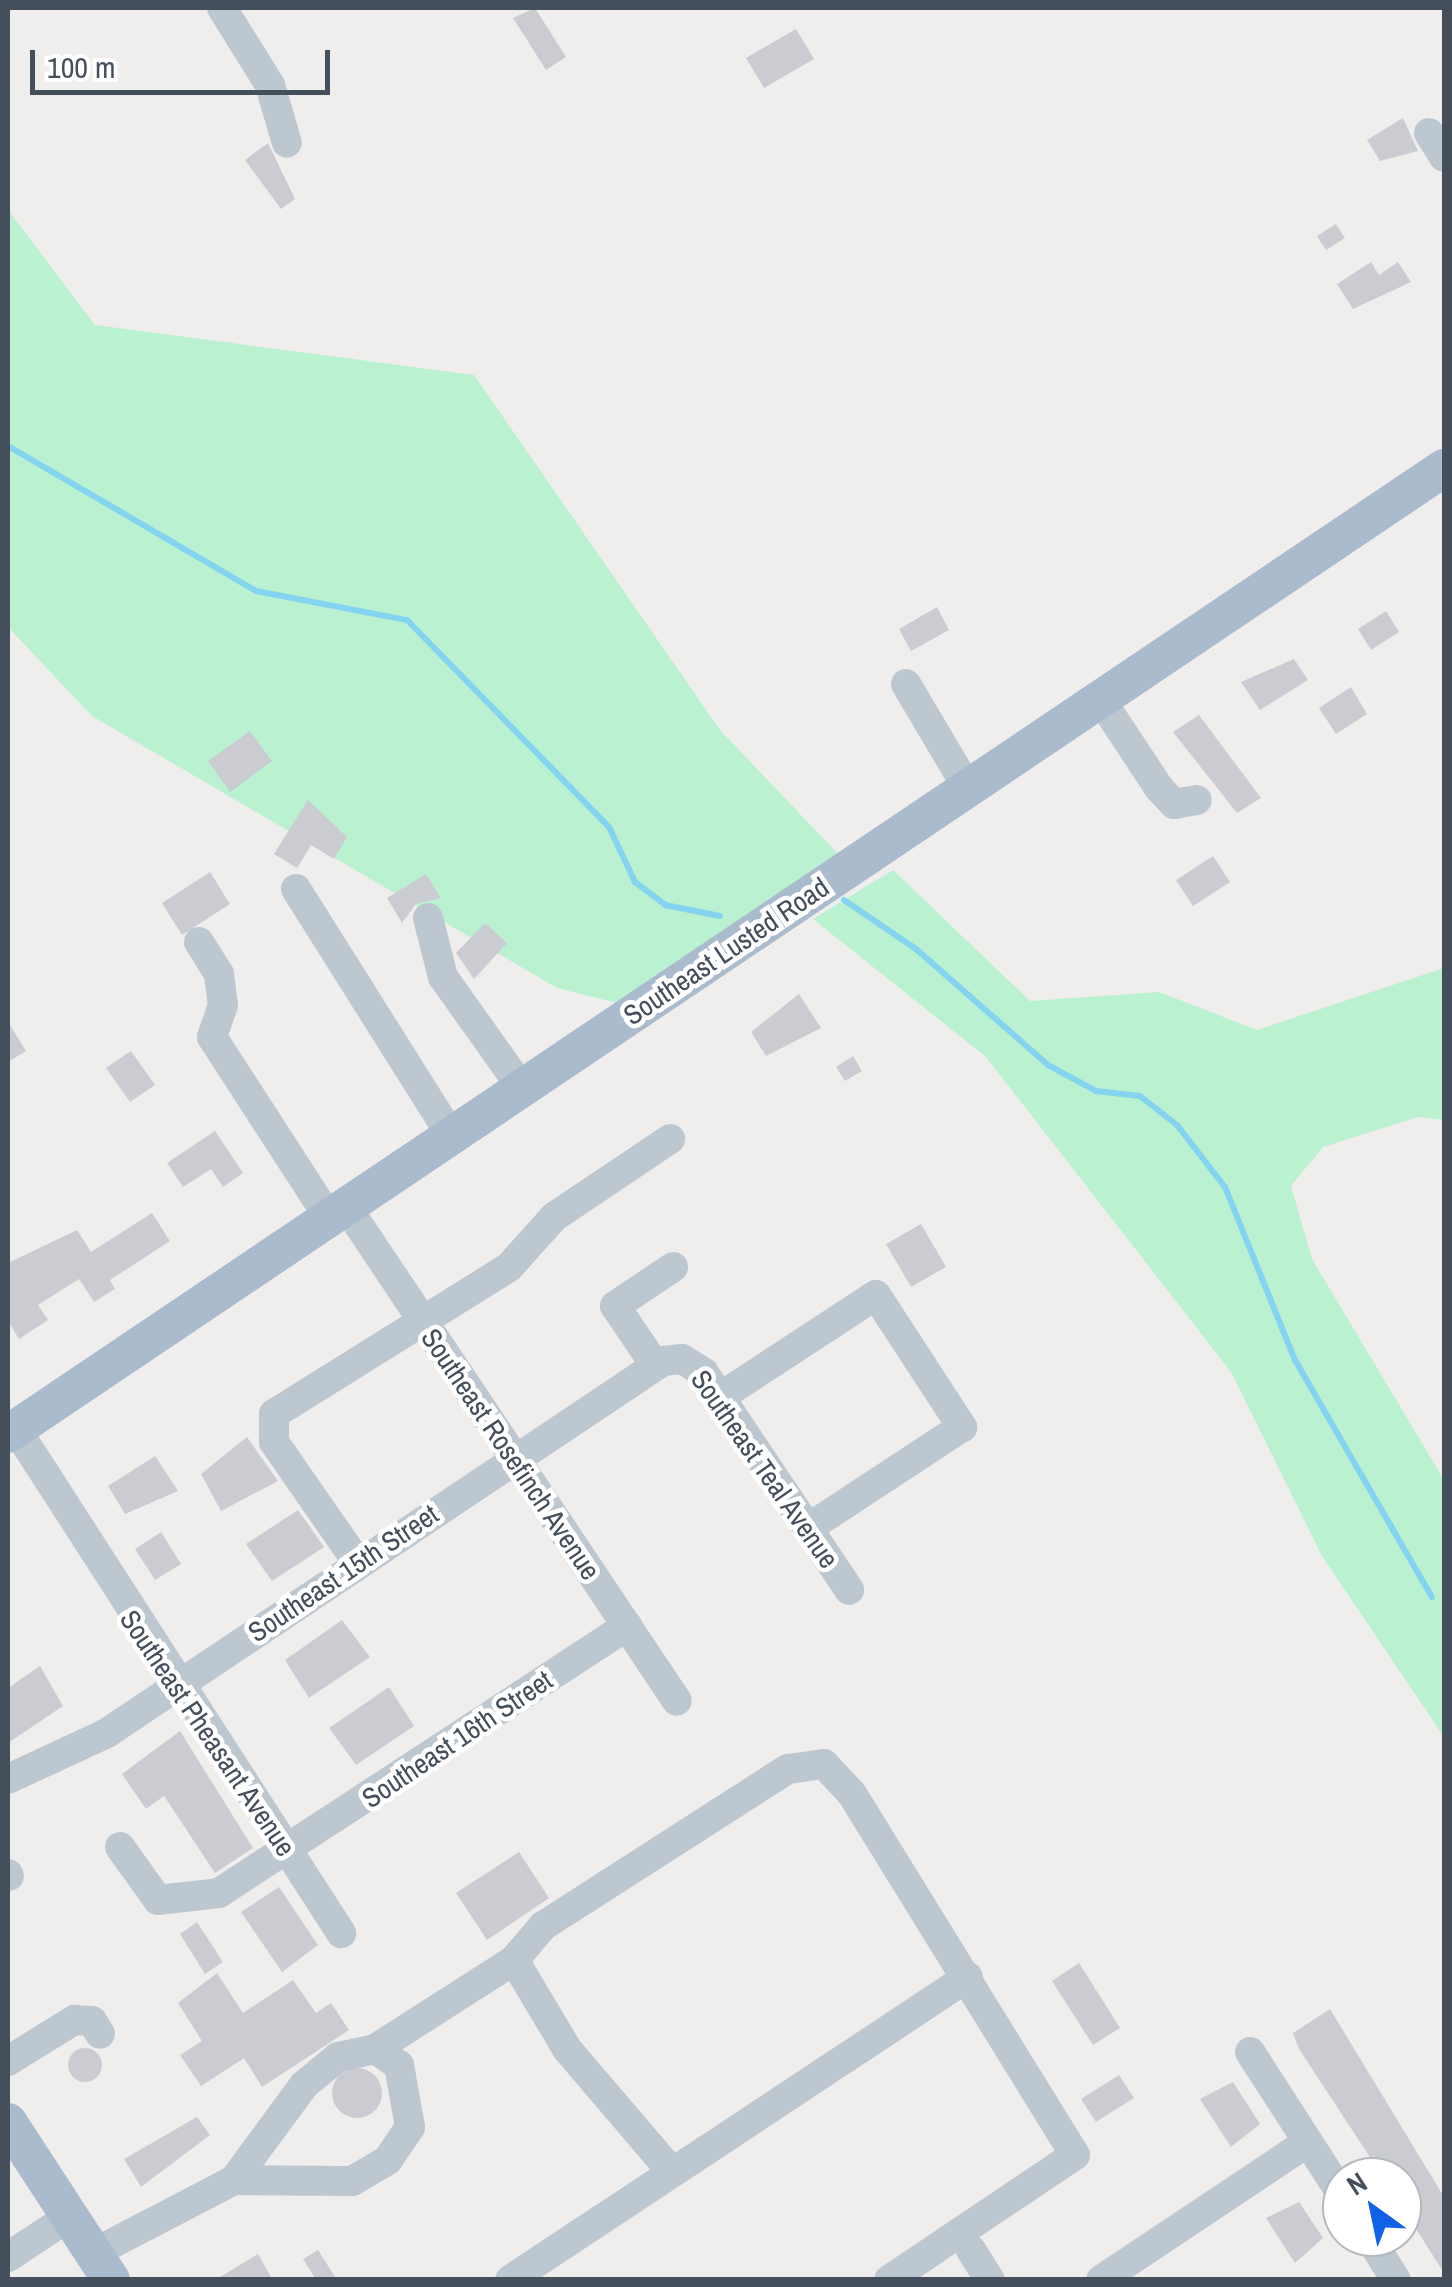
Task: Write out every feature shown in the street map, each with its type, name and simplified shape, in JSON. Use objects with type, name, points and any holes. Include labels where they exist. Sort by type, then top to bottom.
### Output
[{"type":"main road","name":"Southeast Lusted Road","points":[[12,1431],[1444,468]]},
{"type":"main road","points":[[8,2122],[103,2266]]},
{"type":"street","points":[[222,8],[270,85],[287,142]]},
{"type":"street","points":[[906,684],[968,789]]},
{"type":"street","points":[[1101,700],[1159,788],[1174,804],[1197,800]]},
{"type":"street","points":[[296,889],[451,1135]]},
{"type":"street","points":[[428,918],[443,977],[522,1088]]},
{"type":"street","name":"Southeast Rosefinch Avenue","points":[[200,942],[219,974],[222,1005],[212,1037],[337,1212],[424,1324],[677,1701]]},
{"type":"street","points":[[358,1563],[274,1442],[274,1414],[424,1324],[522,1256],[554,1217],[670,1139]]},
{"type":"street","name":"Southeast Teal Avenue","points":[[672,1267],[615,1306],[664,1362],[697,1366],[849,1590]]},
{"type":"street","points":[[720,1397],[876,1295],[962,1427],[808,1528]]},
{"type":"street","name":"Southeast 15th Street","points":[[8,1779],[87,1746],[514,1458],[664,1362]]},
{"type":"street","name":"Southeast Pheasant Avenue","points":[[12,1431],[341,1933]]},
{"type":"street","name":"Southeast 16th Street","points":[[120,1847],[158,1900],[219,1893],[627,1626]]},
{"type":"street","points":[[103,2266],[234,2180],[304,2085],[338,2058],[375,2049],[514,1960],[543,1926],[807,1762],[840,1777],[1075,2154],[889,2280]]},
{"type":"street","points":[[514,1960],[567,2049],[672,2172]]},
{"type":"street","points":[[510,2280],[968,1977]]},
{"type":"street","points":[[8,2061],[74,2020],[92,2021],[100,2034]]},
{"type":"street","points":[[234,2180],[352,2181],[388,2160],[410,2127],[410,2088],[399,2065],[375,2049]]},
{"type":"street","points":[[1250,2052],[1322,2164]]},
{"type":"street","points":[[1101,2280],[1308,2142]]},
{"type":"street","points":[[8,2257],[70,2216]]},
{"type":"street","points":[[971,2250],[990,2280]]},
{"type":"street","points":[[1382,2257],[1396,2280]]},
{"type":"green space","points":[[8,210],[95,325],[474,375],[720,730],[840,856],[617,1003],[557,988],[92,716],[8,627]]},
{"type":"green space","points":[[893,870],[1030,1001],[1159,992],[1257,1030],[1444,968],[1444,1120],[1418,1117],[1323,1147],[1291,1186],[1312,1259],[1444,1480],[1444,1737],[1322,1556],[1231,1372],[986,1057],[813,919]]},
{"type":"building","points":[[535,8],[566,57],[546,70],[513,18]]},
{"type":"building","points":[[796,29],[814,59],[764,88],[746,58]]},
{"type":"building","points":[[1403,118],[1418,151],[1380,161],[1367,140]]},
{"type":"building","points":[[268,143],[295,199],[281,209],[245,160]]},
{"type":"building","points":[[1336,224],[1345,238],[1326,250],[1317,236]]},
{"type":"building","points":[[1371,262],[1379,275],[1398,262],[1411,282],[1353,309],[1337,284]]},
{"type":"building","points":[[937,607],[949,630],[911,651],[899,629]]},
{"type":"building","points":[[1386,611],[1399,632],[1371,650],[1358,629]]},
{"type":"building","points":[[1294,659],[1308,680],[1260,710],[1241,682]]},
{"type":"building","points":[[1351,687],[1367,714],[1336,734],[1319,708]]},
{"type":"building","points":[[1199,715],[1261,798],[1237,813],[1173,732]]},
{"type":"building","points":[[250,731],[272,761],[230,792],[208,761]]},
{"type":"building","points":[[308,800],[347,837],[334,859],[311,845],[297,868],[274,854]]},
{"type":"building","points":[[1213,856],[1230,882],[1193,906],[1176,880]]},
{"type":"building","points":[[210,872],[230,904],[182,935],[162,903]]},
{"type":"building","points":[[426,874],[441,898],[416,904],[402,923],[387,898]]},
{"type":"building","points":[[485,923],[507,943],[474,979],[456,953]]},
{"type":"building","points":[[799,994],[821,1028],[766,1056],[751,1032]]},
{"type":"building","points":[[8,1022],[26,1051],[8,1062]]},
{"type":"building","points":[[131,1051],[155,1085],[130,1102],[106,1068]]},
{"type":"building","points":[[853,1056],[862,1071],[845,1081],[836,1067]]},
{"type":"building","points":[[215,1131],[243,1173],[223,1187],[211,1169],[183,1187],[167,1163]]},
{"type":"building","points":[[152,1213],[170,1241],[110,1280],[115,1289],[94,1302],[79,1279],[38,1305],[48,1320],[19,1339],[8,1321],[8,1263],[77,1230],[91,1252]]},
{"type":"building","points":[[921,1224],[946,1267],[911,1287],[886,1244]]},
{"type":"building","points":[[247,1437],[278,1481],[221,1511],[201,1474]]},
{"type":"building","points":[[155,1456],[178,1491],[125,1514],[108,1486]]},
{"type":"building","points":[[298,1510],[324,1547],[272,1581],[246,1544]]},
{"type":"building","points":[[161,1532],[181,1564],[155,1580],[135,1549]]},
{"type":"building","points":[[342,1620],[370,1657],[309,1698],[285,1660]]},
{"type":"building","points":[[40,1666],[63,1706],[8,1743],[8,1688]]},
{"type":"building","points":[[389,1687],[414,1726],[356,1765],[329,1728]]},
{"type":"building","points":[[180,1731],[253,1848],[215,1873],[164,1796],[146,1809],[122,1774]]},
{"type":"building","points":[[519,1852],[549,1898],[487,1940],[456,1893]]},
{"type":"building","points":[[279,1887],[318,1945],[282,1972],[241,1912]]},
{"type":"building","points":[[197,1922],[223,1962],[205,1974],[180,1934]]},
{"type":"building","points":[[1079,1963],[1120,2028],[1093,2045],[1052,1981]]},
{"type":"building","points":[[217,1973],[243,2013],[293,1980],[316,2013],[331,2003],[349,2030],[262,2087],[244,2058],[201,2086],[180,2055],[202,2041],[178,2003]]},
{"type":"building","points":[[1330,2009],[1420,2157],[1370,2157],[1299,2049],[1293,2033]]},
{"type":"building","points":[[85,2048],[97,2053],[102,2065],[97,2077],[85,2082],[73,2077],[68,2065],[73,2053]]},
{"type":"building","points":[[357,2068],[375,2075],[382,2093],[375,2111],[357,2118],[339,2111],[332,2093],[339,2075]]},
{"type":"building","points":[[1119,2075],[1134,2098],[1096,2122],[1081,2099]]},
{"type":"building","points":[[1233,2082],[1260,2124],[1231,2147],[1200,2099]]},
{"type":"building","points":[[197,2117],[210,2135],[141,2187],[124,2159]]},
{"type":"building","points":[[1422,2161],[1444,2197],[1444,2273],[1422,2238]]},
{"type":"building","points":[[1299,2202],[1322,2239],[1295,2263],[1266,2218]]},
{"type":"building","points":[[318,2250],[337,2280],[316,2280],[303,2259]]},
{"type":"building","points":[[258,2254],[273,2280],[215,2280]]},
{"type":"waterway","points":[[8,446],[256,591],[407,620],[609,827],[635,882],[665,905],[720,916]]},
{"type":"waterway","points":[[844,900],[916,949],[1048,1065],[1096,1091],[1140,1096],[1177,1125],[1225,1187],[1295,1360],[1432,1597]]}]
